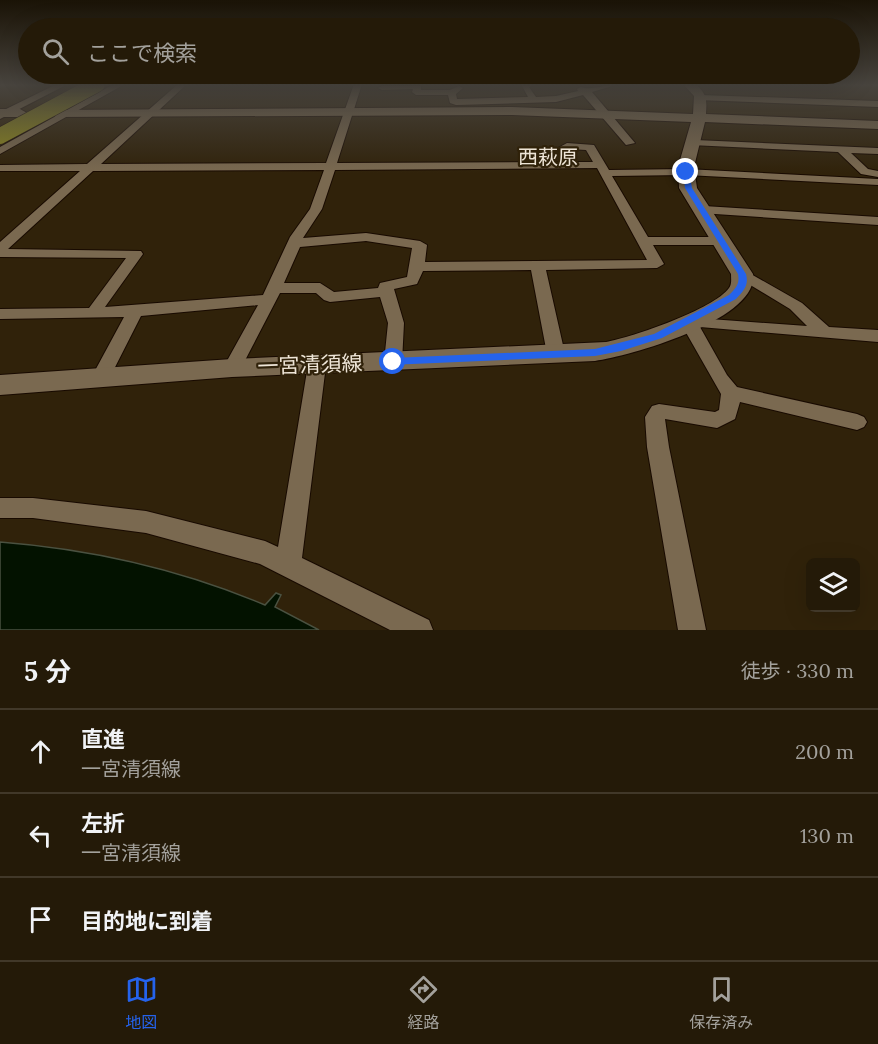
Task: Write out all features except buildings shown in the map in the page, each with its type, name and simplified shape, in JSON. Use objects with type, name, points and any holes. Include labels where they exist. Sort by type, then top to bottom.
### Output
[{"type":"highway","points":[[0,136],[43,113]]},
{"type":"main road","points":[[1,118],[18,113]]},
{"type":"main road","points":[[587,113],[878,125]]},
{"type":"main road","points":[[699,113],[695,143],[686,172],[688,188],[704,210],[742,274]]},
{"type":"main road","name":"一宮清須線","points":[[0,385],[232,368],[595,352],[632,345],[692,320],[740,290],[744,281],[742,274]]},
{"type":"street","points":[[0,151],[62,113]]},
{"type":"street","points":[[0,251],[150,113]]},
{"type":"street","points":[[232,368],[271,294],[294,243],[316,209],[349,113]]},
{"type":"street","points":[[606,114],[630,143]]},
{"type":"street","points":[[695,143],[878,152]]},
{"type":"street","points":[[416,267],[657,264],[590,147],[567,146],[563,148],[570,165]]},
{"type":"street","points":[[842,150],[865,172],[878,174]]},
{"type":"street","points":[[854,162],[878,163]]},
{"type":"street","points":[[0,168],[570,165],[601,169],[878,182]]},
{"type":"street","points":[[704,210],[878,220]]},
{"type":"street","points":[[294,243],[366,237],[420,245],[412,281],[385,286],[396,323],[393,362]]},
{"type":"street","points":[[644,241],[722,241]]},
{"type":"street","points":[[0,251],[136,254],[93,313]]},
{"type":"street","points":[[538,267],[556,354]]},
{"type":"street","points":[[742,274],[796,306],[824,332]]},
{"type":"street","points":[[0,314],[135,312],[320,288],[330,297],[387,292]]},
{"type":"street","points":[[100,378],[135,312]]},
{"type":"street","points":[[692,320],[706,324],[878,336]]},
{"type":"street","points":[[692,320],[720,379],[731,393],[857,422]]},
{"type":"street","points":[[288,564],[318,365]]},
{"type":"street","points":[[692,630],[658,447],[655,417],[659,411],[669,411],[717,420],[728,414],[731,393]]},
{"type":"street","points":[[0,508],[33,508],[146,522],[265,553],[419,630]]},
{"type":"shaded area","points":[[0,542],[68,550],[135,563],[201,581],[265,605],[276,593],[281,595],[275,607],[319,630],[0,630]]},
{"type":"district","name":"西萩原","points":[[548,157]]},
{"type":"route","points":[[393,362],[595,352],[621,348],[658,336],[733,297],[740,290],[744,281],[742,274],[694,194],[688,188],[686,172]]}]
